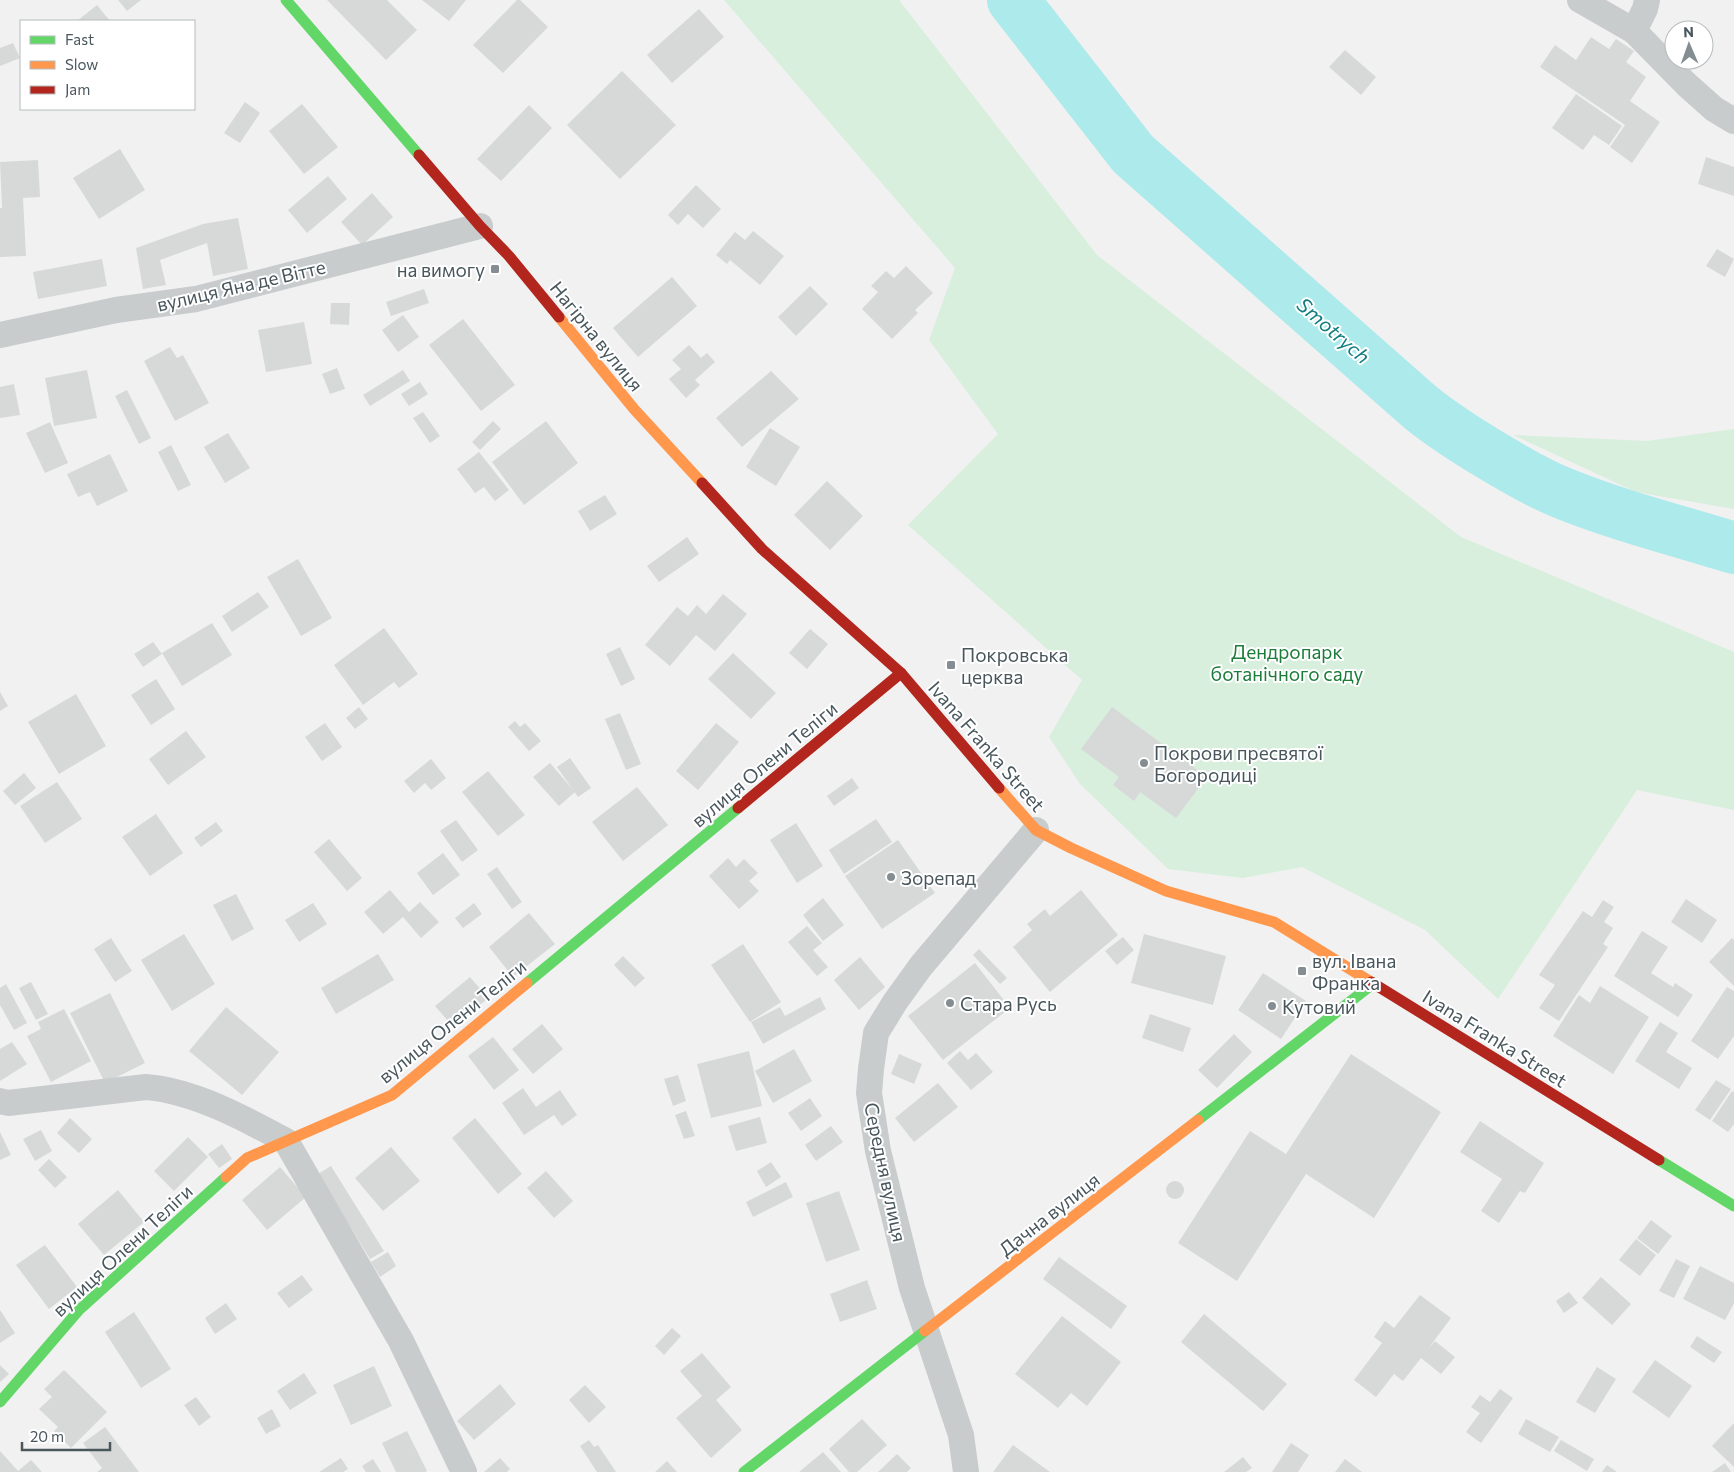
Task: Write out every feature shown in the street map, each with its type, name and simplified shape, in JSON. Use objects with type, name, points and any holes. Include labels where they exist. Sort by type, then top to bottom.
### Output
[{"type":"street","name":"Нагірна вулиця","points":[[286,0],[480,226],[509,256],[634,409],[762,549],[901,673]]},
{"type":"street","points":[[1580,0],[1634,31],[1686,84],[1714,108],[1734,121]]},
{"type":"street","points":[[1634,31],[1645,9],[1647,0]]},
{"type":"street","name":"вулиця Яна де Вітте","points":[[0,335],[116,310],[196,299],[480,226]]},
{"type":"street","name":"Ivana Franka Street","points":[[901,673],[1036,830],[1166,891],[1274,922],[1734,1206]]},
{"type":"street","name":"вулиця Олени Теліги","points":[[0,1402],[79,1310],[247,1158],[392,1094],[901,673]]},
{"type":"street","name":"Середня вулиця","points":[[966,1472],[961,1435],[912,1288],[878,1151],[869,1092],[876,1033],[921,966],[1036,830]]},
{"type":"street","name":"Дачна вулиця","points":[[744,1472],[927,1332],[1374,983]]},
{"type":"street","points":[[0,1102],[8,1103],[146,1087],[162,1088],[183,1093],[254,1123],[286,1141],[401,1341],[464,1472]]},
{"type":"green space","name":"Дендропарк ботанічного саду","points":[[724,0],[899,0],[1097,255],[1461,537],[1734,652],[1734,810],[1637,790],[1498,999],[1425,930],[1302,867],[1243,878],[1168,869],[1080,784],[1049,737],[1082,680],[908,525],[998,434],[929,340],[955,268]]},
{"type":"green space","points":[[1734,429],[1734,509],[1636,492],[1513,435],[1647,441]]},
{"type":"building","points":[[118,0],[141,0],[127,11]]},
{"type":"building","points":[[327,0],[387,0],[417,30],[386,60]]},
{"type":"building","points":[[422,0],[466,0],[449,21]]},
{"type":"building","points":[[517,0],[520,0],[548,27],[503,73],[473,45]]},
{"type":"building","points":[[97,5],[109,20],[78,20]]},
{"type":"building","points":[[699,9],[724,37],[672,83],[647,55]]},
{"type":"building","points":[[1591,37],[1609,49],[1616,39],[1634,51],[1626,62],[1646,77],[1630,101],[1660,122],[1632,163],[1610,147],[1625,125],[1540,67],[1555,45],[1576,60]]},
{"type":"building","points":[[13,43],[20,58],[0,66],[0,48]]},
{"type":"building","points":[[1345,50],[1376,77],[1361,95],[1329,67]]},
{"type":"building","points":[[622,71],[676,125],[620,179],[567,125]]},
{"type":"building","points":[[1576,94],[1622,126],[1609,145],[1594,135],[1583,150],[1552,128]]},
{"type":"building","points":[[245,102],[260,113],[240,143],[224,133]]},
{"type":"building","points":[[302,104],[338,147],[304,174],[269,131]]},
{"type":"building","points":[[529,105],[552,128],[501,181],[477,159]]},
{"type":"building","points":[[120,149],[145,190],[99,219],[73,178]]},
{"type":"building","points":[[1706,157],[1734,167],[1734,196],[1698,184]]},
{"type":"building","points":[[38,160],[40,197],[23,198],[26,256],[0,257],[0,208],[2,208],[0,162]]},
{"type":"building","points":[[328,176],[347,199],[307,233],[288,210]]},
{"type":"building","points":[[696,185],[721,209],[703,228],[688,214],[678,225],[668,215]]},
{"type":"building","points":[[372,193],[393,217],[362,245],[341,222]]},
{"type":"building","points":[[238,218],[248,269],[213,276],[207,243],[160,260],[166,285],[143,289],[136,248],[203,224]]},
{"type":"building","points":[[753,231],[784,256],[760,285],[730,260],[727,264],[716,255],[735,232],[745,240]]},
{"type":"building","points":[[1717,249],[1734,259],[1725,277],[1706,266]]},
{"type":"building","points":[[102,259],[107,286],[38,299],[33,272]]},
{"type":"building","points":[[906,266],[933,293],[915,310],[918,313],[892,339],[862,309],[878,292],[871,286],[886,271],[894,278]]},
{"type":"building","points":[[672,277],[697,306],[638,357],[613,328]]},
{"type":"building","points":[[810,286],[828,304],[796,336],[778,317]]},
{"type":"building","points":[[424,289],[429,303],[391,316],[386,302]]},
{"type":"building","points":[[331,303],[350,303],[349,325],[330,324]]},
{"type":"building","points":[[403,315],[419,337],[398,352],[382,330]]},
{"type":"building","points":[[463,319],[515,385],[481,411],[429,345]]},
{"type":"building","points":[[304,322],[312,364],[266,372],[258,330]]},
{"type":"building","points":[[689,345],[701,358],[707,353],[715,362],[695,380],[700,385],[686,398],[669,379],[681,369],[672,360]]},
{"type":"building","points":[[170,347],[177,358],[183,355],[209,403],[175,421],[144,361]]},
{"type":"building","points":[[337,368],[345,389],[330,394],[322,374]]},
{"type":"building","points":[[87,370],[97,418],[54,426],[45,378]]},
{"type":"building","points":[[403,370],[410,381],[370,406],[363,395]]},
{"type":"building","points":[[771,371],[799,399],[742,447],[716,418]]},
{"type":"building","points":[[420,382],[428,394],[409,406],[401,394]]},
{"type":"building","points":[[14,384],[20,415],[0,418],[0,387]]},
{"type":"building","points":[[127,390],[151,438],[139,444],[115,396]]},
{"type":"building","points":[[423,412],[440,436],[430,443],[413,418]]},
{"type":"building","points":[[493,421],[501,429],[480,450],[472,442]]},
{"type":"building","points":[[546,421],[578,463],[524,505],[492,462]]},
{"type":"building","points":[[50,422],[68,463],[45,473],[26,433]]},
{"type":"building","points":[[770,428],[800,447],[776,486],[746,467]]},
{"type":"building","points":[[228,433],[250,468],[225,483],[204,447]]},
{"type":"building","points":[[171,445],[191,485],[178,491],[158,452]]},
{"type":"building","points":[[479,452],[509,490],[495,501],[484,487],[475,493],[457,469]]},
{"type":"building","points":[[110,454],[128,491],[97,506],[90,492],[78,497],[67,474]]},
{"type":"building","points":[[827,481],[863,516],[830,550],[794,515]]},
{"type":"building","points":[[605,495],[617,514],[590,531],[578,511]]},
{"type":"building","points":[[687,537],[699,554],[659,582],[647,566]]},
{"type":"building","points":[[298,559],[332,618],[301,636],[267,577]]},
{"type":"building","points":[[258,592],[269,607],[232,632],[222,616]]},
{"type":"building","points":[[723,594],[747,614],[715,651],[696,635],[670,666],[645,645],[677,607],[688,616],[697,605],[706,614]]},
{"type":"building","points":[[212,623],[232,655],[182,686],[162,653]]},
{"type":"building","points":[[384,628],[418,674],[399,688],[394,682],[363,705],[334,665]]},
{"type":"building","points":[[810,629],[828,644],[807,669],[789,653]]},
{"type":"building","points":[[153,642],[162,654],[143,667],[134,654]]},
{"type":"building","points":[[620,647],[635,679],[621,686],[606,654]]},
{"type":"building","points":[[733,653],[776,693],[751,719],[708,679]]},
{"type":"building","points":[[156,679],[175,709],[151,725],[131,695]]},
{"type":"building","points":[[0,692],[8,706],[0,711]]},
{"type":"building","points":[[76,694],[106,746],[59,774],[28,722]]},
{"type":"building","points":[[359,707],[368,719],[355,729],[346,718]]},
{"type":"building","name":"Покрови пресвятої Богородиці","points":[[1112,707],[1207,777],[1176,818],[1140,792],[1134,801],[1113,785],[1119,777],[1081,749]]},
{"type":"building","points":[[620,713],[641,764],[626,770],[605,719]]},
{"type":"building","points":[[515,721],[520,727],[525,723],[541,741],[529,751],[508,727]]},
{"type":"building","points":[[325,723],[342,747],[322,761],[305,737]]},
{"type":"building","points":[[716,723],[739,742],[698,790],[676,771]]},
{"type":"building","points":[[186,731],[206,757],[168,785],[149,759]]},
{"type":"building","points":[[570,758],[591,788],[578,797],[557,767]]},
{"type":"building","points":[[431,759],[446,778],[431,790],[425,783],[414,793],[404,781]]},
{"type":"building","points":[[550,763],[575,792],[559,806],[533,777]]},
{"type":"building","points":[[488,771],[525,815],[498,836],[462,792]]},
{"type":"building","points":[[24,773],[36,788],[15,805],[3,791]]},
{"type":"building","points":[[852,778],[859,788],[834,806],[827,796]]},
{"type":"building","points":[[57,782],[82,819],[45,843],[20,806]]},
{"type":"building","points":[[637,787],[668,825],[623,861],[592,822]]},
{"type":"building","points":[[156,814],[183,853],[150,876],[122,837]]},
{"type":"building","points":[[876,819],[892,842],[844,874],[829,850]]},
{"type":"building","points":[[456,820],[478,850],[462,862],[440,831]]},
{"type":"building","points":[[216,822],[223,831],[201,847],[194,838]]},
{"type":"building","points":[[796,823],[823,866],[797,883],[770,840]]},
{"type":"building","points":[[329,839],[362,878],[347,891],[314,852]]},
{"type":"building","points":[[898,840],[935,893],[882,929],[845,876]]},
{"type":"building","points":[[443,853],[460,875],[433,895],[417,873]]},
{"type":"building","points":[[728,858],[736,867],[744,859],[758,873],[749,881],[759,891],[739,909],[709,876]]},
{"type":"building","points":[[497,867],[522,902],[512,909],[487,874]]},
{"type":"building","points":[[390,890],[409,912],[420,902],[439,922],[421,938],[403,917],[383,934],[364,912]]},
{"type":"building","points":[[1081,890],[1118,935],[1050,992],[1013,947],[1032,930],[1027,924],[1045,909],[1050,916]]},
{"type":"building","points":[[236,894],[254,929],[232,941],[213,905]]},
{"type":"building","points":[[823,898],[844,925],[823,941],[803,915]]},
{"type":"building","points":[[1686,899],[1717,920],[1702,943],[1671,922]]},
{"type":"building","points":[[1603,900],[1614,907],[1604,922],[1613,928],[1603,944],[1608,947],[1559,1021],[1539,1008],[1555,985],[1539,975],[1583,911],[1592,917]]},
{"type":"building","points":[[313,903],[327,924],[299,942],[285,920]]},
{"type":"building","points":[[474,903],[482,914],[463,928],[455,918]]},
{"type":"building","points":[[529,913],[555,944],[513,977],[489,947]]},
{"type":"building","points":[[807,926],[822,943],[813,950],[828,967],[817,976],[788,942]]},
{"type":"building","points":[[1642,931],[1668,947],[1651,973],[1673,987],[1675,983],[1693,995],[1678,1017],[1614,976]]},
{"type":"building","points":[[184,934],[215,984],[172,1011],[141,960]]},
{"type":"building","points":[[1144,934],[1226,956],[1213,1005],[1131,983]]},
{"type":"building","points":[[1123,937],[1134,950],[1117,965],[1105,951]]},
{"type":"building","points":[[111,938],[132,971],[115,982],[94,949]]},
{"type":"building","points":[[1732,938],[1734,940],[1734,986],[1709,962]]},
{"type":"building","points":[[743,944],[781,1002],[750,1022],[711,965]]},
{"type":"building","points":[[979,949],[1007,978],[1000,984],[973,955]]},
{"type":"building","points":[[378,954],[394,980],[336,1014],[321,988]]},
{"type":"building","points":[[623,956],[645,978],[635,987],[614,965]]},
{"type":"building","points":[[860,957],[885,987],[859,1010],[834,980]]},
{"type":"building","points":[[975,963],[1010,1008],[943,1060],[908,1016]]},
{"type":"building","name":"Кутовий","points":[[1263,973],[1306,1001],[1281,1039],[1238,1010]]},
{"type":"building","points":[[470,977],[488,998],[454,1028],[435,1006]]},
{"type":"building","points":[[31,982],[48,1014],[36,1020],[19,988]]},
{"type":"building","points":[[6,984],[27,1023],[14,1030],[0,1005],[0,988]]},
{"type":"building","points":[[1600,986],[1649,1017],[1613,1074],[1553,1036],[1579,995],[1590,1003]]},
{"type":"building","points":[[1727,987],[1734,991],[1734,1036],[1718,1059],[1691,1041]]},
{"type":"building","points":[[110,993],[145,1063],[105,1083],[70,1013]]},
{"type":"building","points":[[820,997],[826,1009],[763,1044],[751,1022],[780,1007],[785,1016]]},
{"type":"building","points":[[226,1007],[279,1052],[242,1095],[189,1051]]},
{"type":"building","points":[[64,1009],[91,1061],[51,1082],[27,1036],[41,1029],[38,1022]]},
{"type":"building","points":[[1150,1014],[1191,1028],[1183,1052],[1142,1038]]},
{"type":"building","points":[[1660,1022],[1678,1033],[1666,1052],[1692,1068],[1679,1089],[1635,1061]]},
{"type":"building","points":[[542,1024],[563,1049],[533,1074],[512,1049]]},
{"type":"building","points":[[1234,1034],[1252,1052],[1217,1088],[1198,1070]]},
{"type":"building","points":[[493,1037],[519,1070],[494,1090],[468,1056]]},
{"type":"building","points":[[12,1042],[27,1064],[0,1081],[0,1049]]},
{"type":"building","points":[[794,1049],[812,1081],[773,1103],[755,1071]]},
{"type":"building","points":[[749,1051],[762,1106],[711,1118],[697,1064]]},
{"type":"building","points":[[960,1051],[968,1060],[976,1053],[993,1072],[971,1090],[947,1063]]},
{"type":"building","points":[[899,1054],[922,1064],[914,1084],[891,1074]]},
{"type":"building","points":[[1351,1054],[1441,1112],[1374,1218],[1306,1174],[1237,1281],[1178,1243],[1250,1131],[1286,1154]]},
{"type":"building","points":[[678,1075],[686,1101],[673,1106],[664,1079]]},
{"type":"building","points":[[1716,1080],[1731,1089],[1710,1120],[1695,1110]]},
{"type":"building","points":[[938,1083],[958,1107],[914,1142],[895,1118]]},
{"type":"building","points":[[523,1088],[536,1107],[560,1090],[577,1115],[562,1126],[554,1115],[524,1135],[502,1103]]},
{"type":"building","points":[[1732,1091],[1734,1092],[1734,1124],[1728,1132],[1712,1121]]},
{"type":"building","points":[[810,1098],[822,1116],[801,1131],[788,1113]]},
{"type":"building","points":[[686,1111],[695,1136],[684,1139],[675,1115]]},
{"type":"building","points":[[760,1117],[767,1143],[736,1151],[728,1126]]},
{"type":"building","points":[[70,1118],[92,1139],[79,1153],[57,1133]]},
{"type":"building","points":[[475,1118],[522,1174],[498,1194],[452,1138]]},
{"type":"building","points":[[1480,1121],[1544,1163],[1525,1193],[1520,1191],[1499,1223],[1481,1211],[1502,1179],[1460,1152]]},
{"type":"building","points":[[831,1126],[843,1142],[816,1161],[805,1145]]},
{"type":"building","points":[[41,1130],[52,1151],[35,1161],[23,1139]]},
{"type":"building","points":[[0,1132],[11,1155],[0,1160]]},
{"type":"building","points":[[188,1137],[208,1157],[174,1191],[154,1171]]},
{"type":"building","points":[[222,1144],[232,1159],[219,1168],[208,1154]]},
{"type":"building","points":[[391,1147],[420,1181],[383,1211],[355,1178]]},
{"type":"building","points":[[49,1159],[67,1177],[55,1188],[38,1170]]},
{"type":"building","points":[[771,1162],[781,1177],[766,1187],[757,1171]]},
{"type":"building","points":[[331,1166],[384,1251],[370,1259],[318,1174]]},
{"type":"building","points":[[280,1167],[306,1197],[267,1230],[242,1200]]},
{"type":"building","points":[[546,1171],[573,1201],[554,1218],[527,1188]]},
{"type":"building","points":[[1175,1181],[1181,1184],[1184,1190],[1181,1196],[1175,1199],[1169,1196],[1166,1190],[1169,1184]]},
{"type":"building","points":[[786,1182],[793,1197],[753,1217],[746,1202]]},
{"type":"building","points":[[118,1190],[144,1222],[104,1255],[78,1224]]},
{"type":"building","points":[[839,1191],[860,1250],[826,1262],[806,1203]]},
{"type":"building","points":[[1651,1220],[1672,1236],[1658,1254],[1637,1238]]},
{"type":"building","points":[[1636,1239],[1656,1255],[1640,1276],[1619,1260]]},
{"type":"building","points":[[45,1245],[77,1287],[49,1309],[16,1265]]},
{"type":"building","points":[[388,1252],[396,1266],[380,1277],[371,1262]]},
{"type":"building","points":[[1059,1257],[1127,1306],[1111,1329],[1043,1279]]},
{"type":"building","points":[[1676,1259],[1690,1266],[1674,1298],[1659,1291]]},
{"type":"building","points":[[1700,1266],[1734,1283],[1734,1303],[1725,1320],[1683,1299]]},
{"type":"building","points":[[302,1275],[313,1290],[289,1308],[277,1293]]},
{"type":"building","points":[[1601,1277],[1631,1304],[1612,1325],[1582,1298]]},
{"type":"building","points":[[867,1280],[877,1309],[840,1322],[830,1294]]},
{"type":"building","points":[[1569,1292],[1578,1303],[1564,1313],[1556,1301]]},
{"type":"building","points":[[1420,1295],[1451,1318],[1428,1349],[1435,1341],[1455,1357],[1441,1374],[1421,1358],[1403,1381],[1394,1374],[1376,1397],[1354,1380],[1382,1343],[1374,1337],[1385,1321],[1394,1328]]},
{"type":"building","points":[[226,1303],[237,1319],[215,1334],[205,1318]]},
{"type":"building","points":[[0,1310],[15,1333],[0,1343]]},
{"type":"building","points":[[134,1312],[171,1369],[141,1388],[105,1332]]},
{"type":"building","points":[[1204,1314],[1287,1384],[1263,1411],[1181,1342]]},
{"type":"building","points":[[1062,1316],[1121,1362],[1087,1406],[1071,1393],[1058,1408],[1015,1374]]},
{"type":"building","points":[[672,1328],[681,1336],[664,1355],[655,1346]]},
{"type":"building","points":[[1697,1336],[1722,1352],[1714,1363],[1690,1347]]},
{"type":"building","points":[[702,1353],[731,1387],[716,1400],[742,1430],[711,1458],[676,1418],[702,1396],[680,1371]]},
{"type":"building","points":[[1655,1360],[1692,1386],[1669,1418],[1632,1392]]},
{"type":"building","points":[[0,1365],[9,1374],[0,1382]]},
{"type":"building","points":[[374,1366],[392,1406],[351,1425],[333,1385]]},
{"type":"building","points":[[1597,1367],[1616,1379],[1595,1413],[1576,1402]]},
{"type":"building","points":[[64,1370],[107,1412],[71,1448],[54,1431],[58,1427],[39,1409],[52,1397],[44,1389]]},
{"type":"building","points":[[304,1373],[317,1393],[290,1410],[277,1391]]},
{"type":"building","points":[[500,1384],[516,1404],[474,1440],[457,1421]]},
{"type":"building","points":[[585,1385],[606,1407],[589,1423],[569,1400]]},
{"type":"building","points":[[1500,1389],[1513,1398],[1481,1443],[1466,1432],[1480,1413],[1471,1407],[1480,1395],[1490,1402]]},
{"type":"building","points":[[196,1397],[211,1417],[199,1426],[184,1405]]},
{"type":"building","points":[[272,1409],[281,1426],[266,1434],[257,1418]]},
{"type":"building","points":[[862,1419],[887,1445],[857,1472],[849,1472],[829,1449]]},
{"type":"building","points":[[1526,1419],[1559,1437],[1550,1452],[1518,1434]]},
{"type":"building","points":[[1734,1423],[1734,1467],[1712,1446]]},
{"type":"building","points":[[105,1427],[139,1472],[97,1472],[102,1468],[83,1443]]},
{"type":"building","points":[[407,1431],[427,1471],[425,1472],[396,1472],[382,1443]]},
{"type":"building","points":[[589,1440],[594,1447],[598,1445],[616,1472],[597,1472],[580,1446]]},
{"type":"building","points":[[1561,1440],[1594,1459],[1587,1471],[1554,1451]]},
{"type":"building","points":[[1291,1443],[1309,1455],[1298,1472],[1272,1472]]},
{"type":"building","points":[[1013,1445],[1050,1472],[993,1472]]},
{"type":"building","points":[[0,1451],[18,1471],[31,1460],[42,1472],[0,1472]]},
{"type":"building","points":[[823,1452],[841,1472],[799,1472]]},
{"type":"building","points":[[897,1454],[911,1468],[907,1472],[878,1472]]},
{"type":"building","points":[[1243,1457],[1252,1468],[1246,1472],[1224,1472]]},
{"type":"building","points":[[341,1458],[348,1469],[343,1472],[319,1472]]},
{"type":"building","points":[[500,1458],[510,1469],[507,1472],[484,1472]]},
{"type":"building","points":[[373,1459],[381,1472],[366,1472],[362,1466]]},
{"type":"building","points":[[1345,1459],[1362,1472],[1335,1472]]},
{"type":"building","points":[[667,1461],[677,1472],[655,1472]]},
{"type":"building","points":[[1725,1463],[1731,1472],[1712,1472]]},
{"type":"building","points":[[1607,1465],[1617,1472],[1602,1472]]},
{"type":"waterway","name":"Smotrych","points":[[1013,0],[1133,154],[1430,415],[1483,451],[1553,489],[1624,515],[1734,548]]},
{"type":"traffic: fast","points":[[286,0],[419,155]]},
{"type":"traffic: fast","points":[[527,983],[738,808]]},
{"type":"traffic: fast","points":[[1198,1120],[1374,983]]},
{"type":"traffic: fast","points":[[1659,1160],[1734,1206]]},
{"type":"traffic: fast","points":[[0,1402],[79,1310],[226,1177]]},
{"type":"traffic: fast","points":[[744,1472],[925,1331]]},
{"type":"traffic: slow","points":[[559,317],[634,409],[702,483]]},
{"type":"traffic: slow","points":[[999,788],[1036,830],[1166,891],[1274,922],[1371,982]]},
{"type":"traffic: slow","points":[[226,1177],[247,1158],[392,1095],[527,983]]},
{"type":"traffic: slow","points":[[925,1331],[1198,1120]]},
{"type":"traffic: jam","points":[[419,155],[480,226],[509,256],[559,317]]},
{"type":"traffic: jam","points":[[702,483],[762,549],[901,673],[999,788]]},
{"type":"traffic: jam","points":[[738,808],[901,673]]},
{"type":"traffic: jam","points":[[1371,982],[1659,1160]]},
{"type":"place","name":"на вимогу","points":[[495,269]]},
{"type":"place","name":"Покровська церква","points":[[951,665]]},
{"type":"place","name":"Покрови пресвятої Богородиці","points":[[1144,763]]},
{"type":"place","name":"Зорепад","points":[[891,877]]},
{"type":"place","name":"вул. Івана Франка","points":[[1302,971]]},
{"type":"place","name":"Стара Русь","points":[[950,1003]]},
{"type":"place","name":"Кутовий","points":[[1272,1006]]}]
